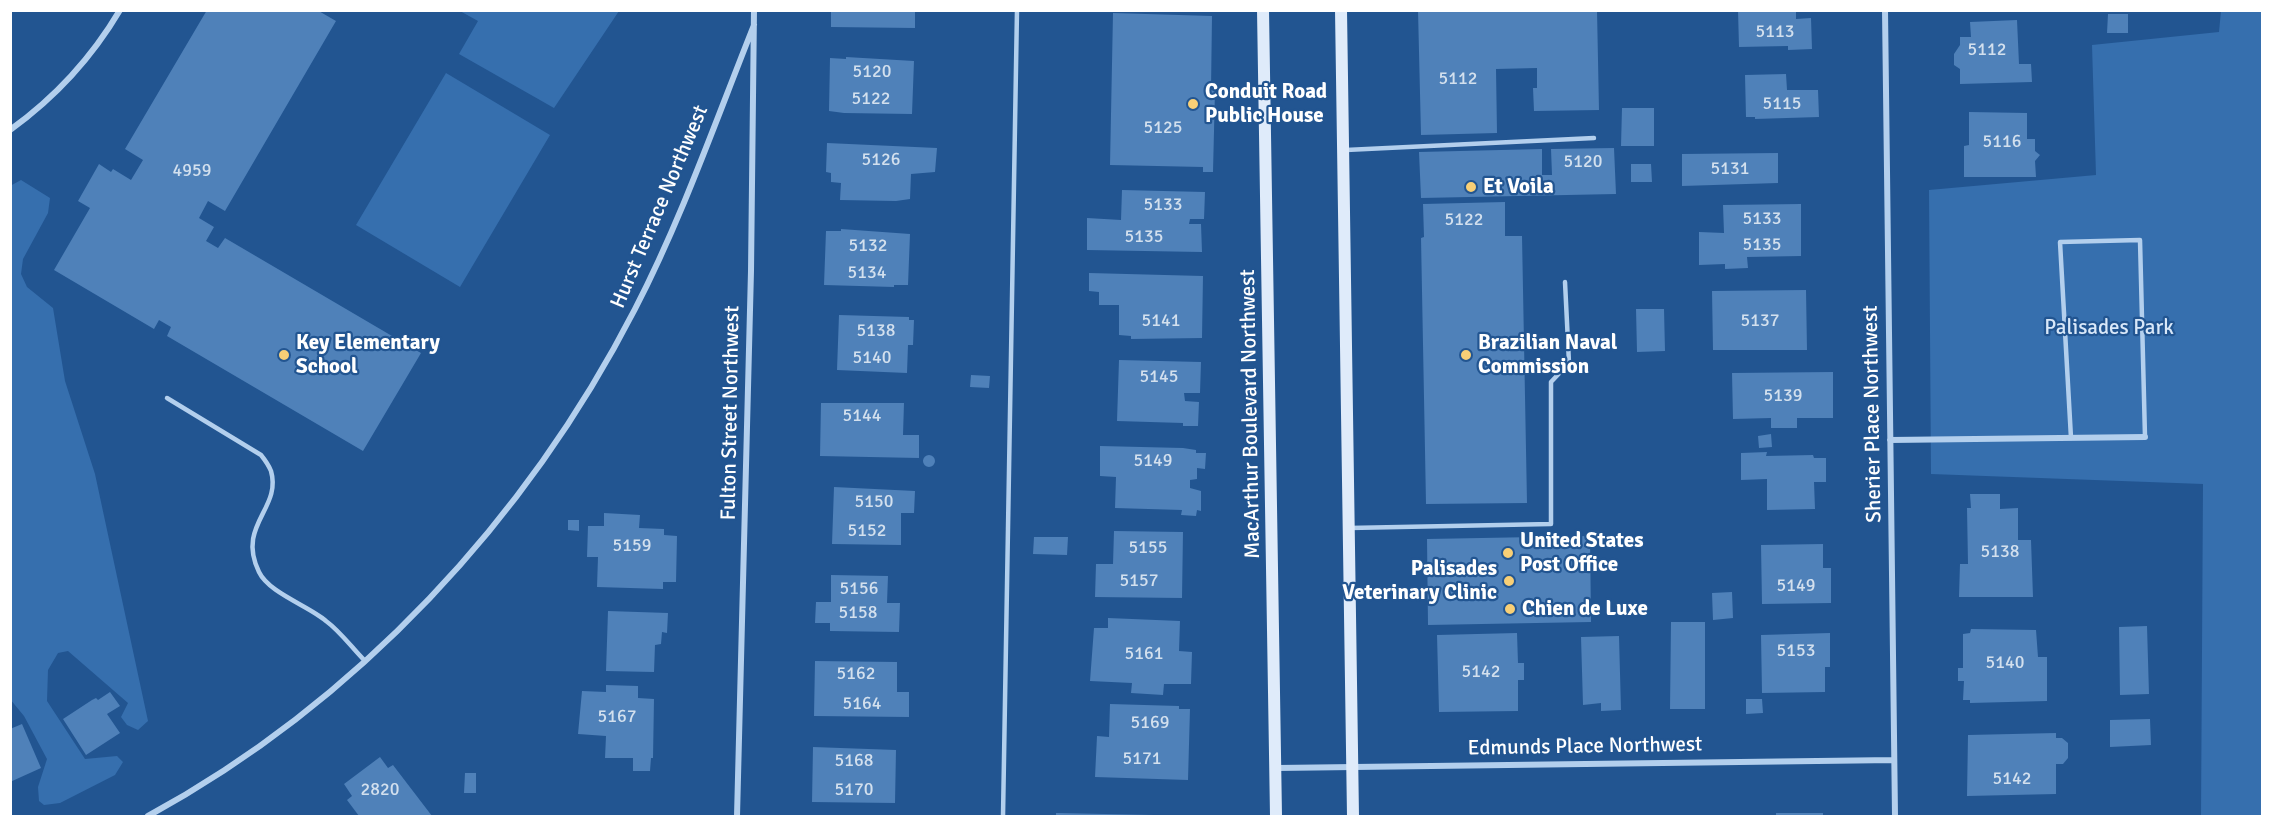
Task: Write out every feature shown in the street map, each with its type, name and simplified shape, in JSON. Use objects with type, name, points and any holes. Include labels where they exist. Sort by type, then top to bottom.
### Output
[{"type":"main road","name":"MacArthur Boulevard Northwest","points":[[1263,10],[1276,816]]},
{"type":"main road","points":[[1341,10],[1353,816]]},
{"type":"street","points":[[10,129],[33,113],[73,76],[106,33],[120,10]]},
{"type":"street","name":"Fulton Street Northwest","points":[[737,816],[751,272],[754,10]]},
{"type":"street","name":"Sherier Place Northwest","points":[[1885,10],[1895,816]]},
{"type":"street","name":"Hurst Terrace Northwest","points":[[148,816],[214,778],[276,735],[365,661],[394,634],[474,548],[527,484],[578,409],[635,309],[666,244],[754,25]]},
{"type":"street","points":[[1890,440],[2145,437]]},
{"type":"street","name":"Edmunds Place Northwest","points":[[1277,768],[1894,760]]},
{"type":"lane","points":[[1004,816],[1017,10]]},
{"type":"lane","points":[[1343,150],[1594,138]]},
{"type":"lane","points":[[2070,438],[2060,242],[2140,240],[2145,437]]},
{"type":"lane","points":[[1349,528],[1551,524],[1551,381],[1569,363],[1565,282]]},
{"type":"lane","points":[[167,398],[261,455],[271,470],[273,485],[252,539],[254,559],[261,575],[274,587],[327,621],[365,661]]},
{"type":"green space","points":[[460,11],[619,11],[554,108],[459,54],[478,21]]},
{"type":"green space","name":"Palisades Park","points":[[2221,11],[2262,11],[2262,816],[2201,816],[2203,484],[1931,474],[1929,190],[2096,175],[2092,45],[2219,32]]},
{"type":"green space","points":[[446,73],[550,135],[460,287],[356,225]]},
{"type":"green space","points":[[21,180],[50,198],[48,213],[23,259],[21,274],[27,287],[53,308],[65,381],[95,474],[148,721],[138,730],[127,725],[121,717],[128,703],[68,651],[58,653],[48,670],[47,701],[85,759],[117,756],[123,762],[115,775],[60,803],[44,805],[39,801],[38,787],[47,759],[24,716],[10,699],[10,186]]},
{"type":"building","points":[[207,10],[317,10],[336,21],[225,211],[208,201],[199,218],[214,227],[206,241],[218,248],[225,238],[421,353],[363,451],[167,336],[171,327],[159,320],[154,329],[54,270],[90,208],[78,201],[99,164],[131,180],[143,160],[125,149]]},
{"type":"building","points":[[831,10],[915,10],[915,28],[831,27]]},
{"type":"building","points":[[1418,10],[1597,10],[1599,110],[1534,111],[1533,88],[1537,88],[1537,68],[1496,69],[1497,133],[1421,135]]},
{"type":"building","points":[[1738,10],[1796,10],[1796,19],[1811,18],[1812,49],[1788,50],[1788,46],[1739,47]]},
{"type":"building","points":[[1113,13],[1212,16],[1211,90],[1215,90],[1213,172],[1203,172],[1203,167],[1110,165]]},
{"type":"building","points":[[2108,14],[2128,14],[2128,33],[2107,33]]},
{"type":"building","points":[[2017,20],[2019,64],[2031,64],[2032,82],[1960,84],[1960,69],[1954,65],[1954,54],[1960,45],[1960,37],[1971,37],[1970,22]]},
{"type":"building","points":[[846,57],[914,61],[912,114],[829,111],[830,58],[846,59]]},
{"type":"building","points":[[1786,74],[1787,90],[1818,90],[1819,117],[1755,119],[1755,117],[1746,117],[1745,75]]},
{"type":"building","points":[[1622,108],[1654,108],[1654,146],[1621,146]]},
{"type":"building","points":[[1969,112],[2027,113],[2027,139],[2035,139],[2035,151],[2040,155],[2035,161],[2036,177],[1964,177],[1964,146],[1969,145]]},
{"type":"building","points":[[827,143],[937,148],[935,172],[911,174],[910,199],[840,200],[841,183],[831,182],[831,173],[826,172]]},
{"type":"building","points":[[1614,148],[1616,194],[1421,198],[1419,152],[1542,149],[1542,175],[1552,175],[1551,149]]},
{"type":"building","points":[[1778,153],[1778,183],[1682,186],[1682,154]]},
{"type":"building","points":[[1631,164],[1651,164],[1652,182],[1631,182]]},
{"type":"building","points":[[1122,190],[1205,192],[1204,219],[1190,219],[1189,224],[1201,224],[1202,252],[1087,250],[1087,218],[1121,220]]},
{"type":"building","points":[[1505,202],[1505,236],[1522,236],[1527,503],[1426,504],[1421,238],[1424,237],[1423,204]]},
{"type":"building","points":[[1801,204],[1801,256],[1747,257],[1748,268],[1725,269],[1725,264],[1699,265],[1699,232],[1724,233],[1723,205]]},
{"type":"building","points":[[841,229],[910,234],[908,285],[894,285],[894,287],[824,285],[826,231],[841,231]]},
{"type":"building","points":[[1089,273],[1203,276],[1202,338],[1131,339],[1131,336],[1119,335],[1119,305],[1099,305],[1099,292],[1089,291]]},
{"type":"building","points":[[1806,290],[1807,350],[1713,350],[1712,291]]},
{"type":"building","points":[[1636,309],[1664,309],[1665,351],[1637,352]]},
{"type":"building","points":[[839,315],[909,317],[909,320],[914,320],[913,345],[908,345],[907,373],[837,370]]},
{"type":"building","points":[[1119,360],[1201,362],[1200,393],[1184,393],[1185,401],[1199,402],[1198,426],[1183,426],[1183,423],[1117,421]]},
{"type":"building","points":[[1833,372],[1833,418],[1797,418],[1797,428],[1771,428],[1771,418],[1733,419],[1732,373]]},
{"type":"building","points":[[971,375],[990,376],[989,388],[970,387]]},
{"type":"building","points":[[821,403],[904,403],[903,435],[919,435],[919,458],[820,456]]},
{"type":"building","points":[[1771,434],[1772,447],[1759,448],[1758,436]]},
{"type":"building","points":[[1100,446],[1183,448],[1196,450],[1196,453],[1206,453],[1205,469],[1197,468],[1197,479],[1190,480],[1190,488],[1201,491],[1201,511],[1197,510],[1196,516],[1181,515],[1182,510],[1115,508],[1116,477],[1100,476]]},
{"type":"building","points":[[1767,452],[1766,456],[1813,455],[1814,458],[1826,458],[1826,482],[1814,482],[1815,509],[1767,510],[1767,479],[1741,480],[1741,453]]},
{"type":"building","points":[[929,455],[935,461],[929,467],[923,461]]},
{"type":"building","points":[[834,487],[915,491],[914,513],[901,513],[901,545],[832,544]]},
{"type":"building","points":[[1970,494],[2000,494],[2000,509],[2018,508],[2018,540],[2031,540],[2033,597],[1959,597],[1960,564],[1968,564],[1967,508],[1971,508]]},
{"type":"building","points":[[604,513],[640,515],[639,528],[664,529],[664,535],[677,536],[676,582],[663,582],[663,589],[597,587],[598,557],[587,557],[588,526],[604,526]]},
{"type":"building","points":[[568,520],[579,520],[579,531],[568,530]]},
{"type":"building","points":[[1114,531],[1183,532],[1182,598],[1095,597],[1096,564],[1113,564]]},
{"type":"building","points":[[1590,536],[1591,622],[1428,625],[1427,539]]},
{"type":"building","points":[[1034,537],[1068,537],[1067,555],[1033,554]]},
{"type":"building","points":[[1823,544],[1823,568],[1831,568],[1831,603],[1762,604],[1761,545]]},
{"type":"building","points":[[831,575],[888,576],[887,603],[900,603],[899,632],[830,631],[830,623],[815,623],[816,602],[831,602]]},
{"type":"building","points":[[1732,592],[1733,618],[1713,620],[1712,593]]},
{"type":"building","points":[[608,611],[668,613],[667,633],[662,632],[661,644],[655,645],[654,672],[606,671]]},
{"type":"building","points":[[1108,618],[1180,621],[1179,651],[1192,652],[1191,684],[1164,684],[1163,695],[1131,693],[1132,683],[1090,681],[1094,628],[1108,628]]},
{"type":"building","points":[[1671,622],[1705,622],[1705,709],[1670,709]]},
{"type":"building","points":[[2147,626],[2149,694],[2120,695],[2119,627]]},
{"type":"building","points":[[1971,629],[2036,630],[2038,657],[2047,657],[2047,701],[1970,703],[1970,700],[1963,700],[1964,681],[1958,681],[1958,668],[1963,668],[1963,634],[1970,633]]},
{"type":"building","points":[[1517,633],[1518,663],[1524,663],[1524,680],[1518,680],[1518,711],[1439,712],[1437,635]]},
{"type":"building","points":[[1830,633],[1830,667],[1825,667],[1825,692],[1762,693],[1761,635]]},
{"type":"building","points":[[1619,636],[1621,710],[1601,711],[1601,703],[1583,705],[1581,637]]},
{"type":"building","points":[[815,661],[897,662],[897,692],[909,692],[909,717],[814,716]]},
{"type":"building","points":[[606,685],[638,686],[638,698],[654,699],[653,758],[651,758],[650,771],[633,771],[633,758],[605,758],[606,736],[578,734],[582,691],[606,692]]},
{"type":"building","points":[[110,692],[120,706],[107,714],[120,733],[86,755],[63,719],[92,700],[96,698],[98,700]]},
{"type":"building","points":[[1746,699],[1762,699],[1763,713],[1746,714]]},
{"type":"building","points":[[1110,704],[1179,706],[1179,709],[1190,709],[1188,780],[1095,777],[1097,736],[1109,737]]},
{"type":"building","points":[[2150,719],[2151,745],[2110,747],[2110,720]]},
{"type":"building","points":[[22,724],[41,768],[10,782],[10,729]]},
{"type":"building","points":[[2056,733],[2056,738],[2062,738],[2068,743],[2068,758],[2063,764],[2056,764],[2056,794],[1967,796],[1968,735]]},
{"type":"building","points":[[813,747],[896,750],[895,803],[812,802]]},
{"type":"building","points":[[380,757],[388,768],[393,765],[432,816],[359,816],[347,800],[352,796],[344,784]]},
{"type":"building","points":[[465,773],[476,773],[476,793],[464,793]]},
{"type":"building","points":[[1056,813],[1154,815],[1154,816],[1056,816]]},
{"type":"building","points":[[1776,813],[1823,813],[1823,816],[1776,816]]},
{"type":"place","name":"Conduit Road Public House","points":[[1193,104]]},
{"type":"place","name":"Et Voila","points":[[1471,187]]},
{"type":"place","name":"Key Elementary School","points":[[284,355]]},
{"type":"place","name":"Brazilian Naval Commission","points":[[1466,355]]},
{"type":"place","name":"United States Post Office","points":[[1508,553]]},
{"type":"place","name":"Palisades Veterinary Clinic","points":[[1509,581]]},
{"type":"place","name":"Chien de Luxe","points":[[1510,609]]}]
